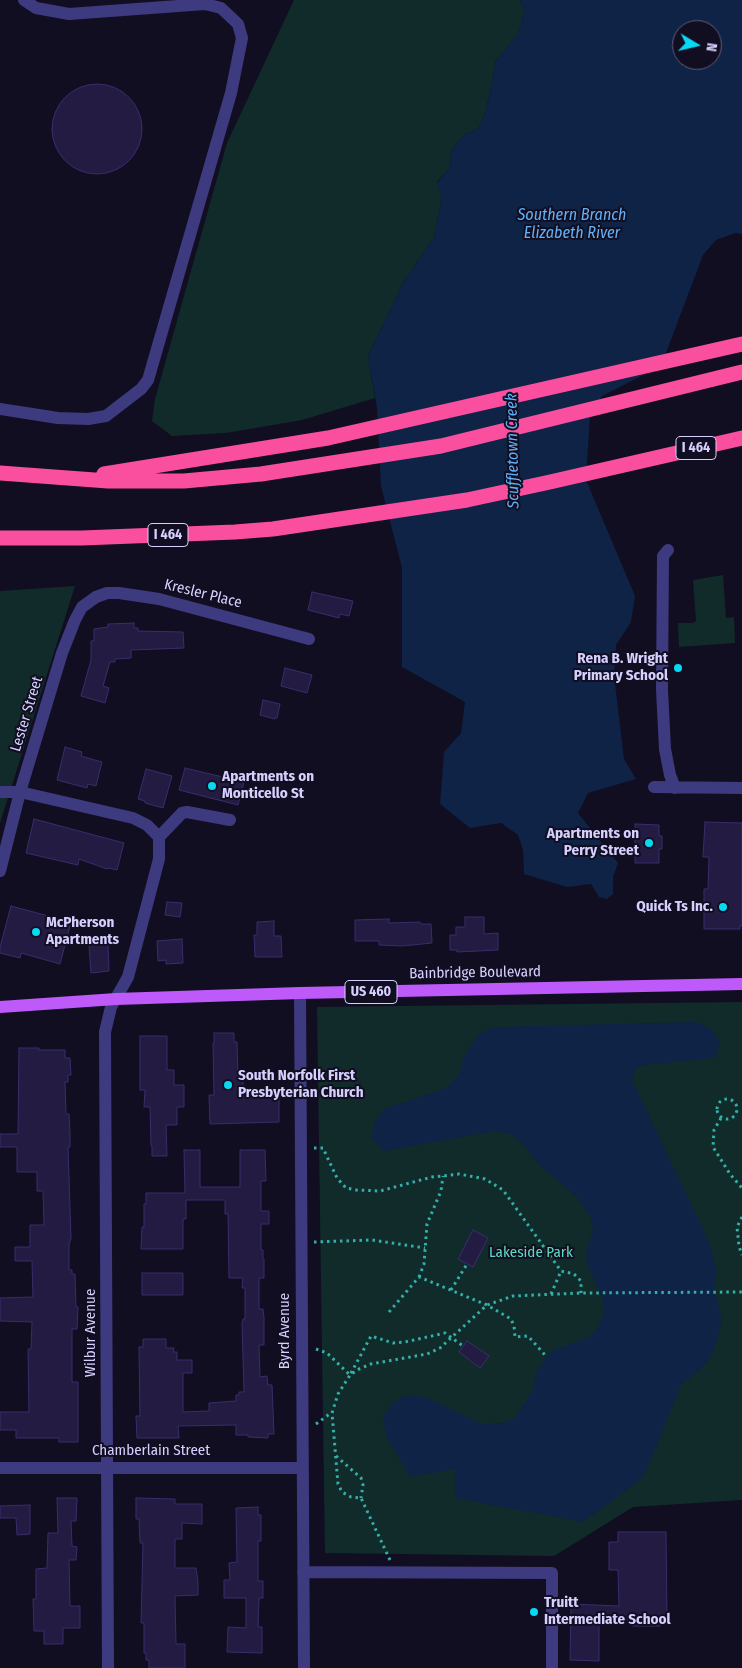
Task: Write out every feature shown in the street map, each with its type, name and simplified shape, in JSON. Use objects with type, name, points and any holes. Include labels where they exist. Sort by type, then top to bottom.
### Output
[{"type":"highway","points":[[76,478],[328,438],[742,344]]},
{"type":"highway","points":[[0,473],[108,481],[184,481],[261,474],[441,446],[742,372]]},
{"type":"highway","name":"I 464","points":[[0,538],[82,538],[273,529],[467,500],[742,438]]},
{"type":"main road","name":"Bainbridge Boulevard","points":[[0,1007],[116,999],[300,993],[742,984]]},
{"type":"street","points":[[0,409],[58,418],[88,419],[106,416],[141,389],[148,380],[231,93],[242,38],[238,24],[221,8],[205,4],[69,14],[36,8],[24,0]]},
{"type":"street","points":[[668,550],[663,556],[662,690],[665,749],[670,775],[675,788]]},
{"type":"street","name":"Kresler Place","points":[[89,602],[107,593],[160,599],[309,639]]},
{"type":"street","name":"Lester Street","points":[[0,871],[20,792],[66,645],[75,620],[82,607],[89,602]]},
{"type":"street","points":[[654,788],[742,788]]},
{"type":"street","points":[[0,792],[20,792],[133,818],[147,825],[157,834],[182,813],[187,812],[230,820]]},
{"type":"street","name":"Wilbur Avenue","points":[[108,1668],[106,1032],[108,1017],[128,977],[159,859],[160,852],[157,834]]},
{"type":"street","name":"Byrd Avenue","points":[[300,993],[304,1668]]},
{"type":"street","name":"Chamberlain Street","points":[[0,1468],[302,1468]]},
{"type":"street","points":[[303,1572],[552,1573],[552,1668]]},
{"type":"path","points":[[729,1099],[737,1105],[738,1111],[734,1117],[728,1120],[721,1118],[717,1112],[720,1102],[729,1099]]},
{"type":"path","points":[[737,1105],[742,1104]]},
{"type":"path","points":[[721,1118],[714,1130],[713,1147],[730,1174],[742,1188]]},
{"type":"path","points":[[301,1147],[323,1148],[337,1178],[346,1188],[380,1192],[432,1176],[459,1174],[485,1179],[503,1190],[560,1271],[574,1274],[581,1281],[581,1292]]},
{"type":"path","points":[[389,1312],[418,1277],[424,1264],[427,1224],[441,1191],[443,1176]]},
{"type":"path","points":[[742,1217],[737,1227],[742,1255]]},
{"type":"path","points":[[301,1242],[372,1240],[425,1248]]},
{"type":"path","points":[[451,1290],[467,1264]]},
{"type":"path","points":[[551,1294],[560,1271]]},
{"type":"path","points":[[418,1277],[487,1305],[511,1319],[515,1337],[528,1336],[545,1356]]},
{"type":"path","points":[[350,1375],[372,1364],[427,1354],[440,1348],[487,1305],[513,1296],[581,1292],[742,1292]]},
{"type":"path","points":[[361,1498],[351,1498],[342,1492],[338,1484],[332,1413],[338,1394],[371,1336],[393,1343],[445,1333],[463,1346]]},
{"type":"path","points":[[301,1345],[327,1353],[350,1375]]},
{"type":"path","points":[[336,1456],[361,1478],[363,1486],[361,1498],[395,1572]]},
{"type":"green space","points":[[294,0],[520,0],[524,10],[519,33],[496,61],[486,111],[479,128],[464,135],[451,151],[450,168],[437,182],[442,196],[434,238],[404,281],[368,356],[375,398],[302,420],[226,433],[172,436],[152,421],[155,399],[227,143]]},
{"type":"green space","points":[[723,575],[726,618],[734,617],[735,643],[679,647],[678,623],[693,623],[696,621],[693,580]]},
{"type":"green space","points":[[75,586],[0,823],[0,591]]},
{"type":"green space","name":"Lakeside Park","points":[[742,1002],[742,1500],[633,1507],[554,1556],[325,1553],[317,1007]]},
{"type":"water","name":"Southern Branch Elizabeth River","points":[[520,0],[742,0],[742,234],[735,233],[716,240],[703,255],[661,366],[602,396],[590,415],[586,480],[635,596],[631,622],[616,645],[614,675],[624,759],[636,779],[588,793],[578,813],[618,863],[613,877],[613,894],[607,899],[599,897],[591,884],[567,887],[524,874],[523,850],[518,835],[501,823],[470,828],[440,804],[444,752],[461,733],[465,702],[402,667],[402,568],[381,486],[377,408],[368,356],[404,281],[434,238],[442,196],[437,183],[450,168],[451,151],[464,135],[479,128],[486,111],[496,61],[519,32],[524,10]]},
{"type":"water","points":[[696,1022],[711,1029],[720,1042],[715,1058],[643,1065],[634,1070],[632,1080],[709,1242],[717,1271],[714,1290],[720,1310],[721,1325],[713,1352],[705,1365],[681,1385],[649,1465],[641,1479],[583,1522],[455,1498],[455,1469],[410,1477],[386,1436],[383,1416],[393,1403],[405,1395],[425,1397],[482,1424],[503,1423],[516,1417],[532,1391],[537,1371],[547,1356],[553,1350],[590,1337],[600,1324],[604,1312],[603,1300],[587,1264],[586,1251],[593,1232],[591,1218],[577,1197],[536,1162],[527,1148],[512,1135],[495,1131],[384,1151],[371,1138],[375,1122],[384,1109],[447,1088],[459,1075],[463,1060],[472,1044],[481,1033],[493,1027]]},
{"type":"building","points":[[97,84],[114,88],[129,97],[138,112],[142,129],[138,146],[129,161],[114,170],[97,174],[80,170],[65,161],[56,146],[52,129],[56,112],[65,97],[80,88]]},
{"type":"building","points":[[312,592],[353,601],[349,616],[340,614],[339,618],[308,610]]},
{"type":"building","points":[[134,623],[134,628],[138,628],[138,631],[183,632],[184,648],[131,650],[131,658],[115,659],[115,662],[110,662],[103,686],[109,688],[105,703],[81,696],[91,660],[91,641],[94,641],[94,629],[108,627],[108,624]]},
{"type":"building","points":[[285,668],[312,675],[307,693],[281,686]]},
{"type":"building","points":[[263,700],[280,704],[277,718],[260,715]]},
{"type":"building","points":[[65,747],[82,752],[81,756],[102,762],[96,786],[88,784],[87,788],[57,780]]},
{"type":"building","name":"Apartments on Monticello St","points":[[185,768],[244,782],[238,805],[179,790]]},
{"type":"building","points":[[146,769],[172,776],[163,808],[138,799]]},
{"type":"building","points":[[34,819],[124,843],[117,870],[107,869],[79,859],[78,865],[26,853]]},
{"type":"building","points":[[705,822],[742,823],[742,926],[740,925],[740,929],[704,929],[704,889],[708,889],[709,857],[703,857]]},
{"type":"building","name":"Apartments on Perry Street","points":[[635,824],[659,825],[659,836],[662,836],[662,849],[659,849],[659,863],[635,863]]},
{"type":"building","points":[[167,902],[182,903],[180,917],[165,915]]},
{"type":"building","name":"McPherson Apartments","points":[[11,906],[71,922],[60,964],[21,953],[20,958],[0,953]]},
{"type":"building","points":[[465,917],[484,917],[484,934],[498,933],[498,950],[457,952],[457,950],[450,950],[450,935],[456,935],[456,927],[465,927]]},
{"type":"building","points":[[389,919],[389,923],[420,922],[421,924],[431,924],[432,943],[402,946],[379,945],[379,941],[355,941],[355,920]]},
{"type":"building","points":[[274,921],[274,936],[281,936],[282,957],[255,957],[254,935],[257,935],[257,922]]},
{"type":"building","points":[[182,939],[183,963],[166,964],[166,960],[158,961],[157,941]]},
{"type":"building","points":[[108,944],[109,971],[91,973],[89,945]]},
{"type":"building","name":"South Norfolk First Presbyterian Church","points":[[214,1033],[234,1033],[234,1042],[237,1042],[238,1077],[243,1077],[243,1094],[279,1093],[279,1122],[210,1124],[209,1095],[214,1095]]},
{"type":"building","points":[[140,1036],[167,1036],[167,1070],[174,1070],[174,1085],[184,1085],[184,1107],[177,1107],[177,1125],[166,1125],[167,1156],[152,1156],[150,1107],[144,1107],[145,1090],[140,1090]]},
{"type":"building","points":[[19,1048],[65,1050],[65,1058],[70,1058],[71,1075],[68,1075],[68,1082],[65,1082],[66,1114],[69,1114],[70,1133],[70,1147],[68,1147],[71,1238],[69,1245],[69,1270],[72,1270],[72,1274],[75,1274],[76,1307],[78,1307],[77,1329],[72,1329],[72,1382],[78,1382],[78,1442],[59,1442],[59,1438],[16,1438],[16,1430],[0,1430],[0,1412],[29,1412],[28,1349],[31,1349],[32,1322],[0,1321],[0,1298],[33,1297],[32,1261],[15,1261],[15,1247],[30,1247],[30,1225],[44,1225],[43,1191],[37,1191],[37,1172],[17,1172],[17,1147],[0,1147],[0,1134],[18,1134]]},
{"type":"building","points":[[184,1150],[200,1150],[200,1187],[240,1187],[240,1150],[265,1150],[266,1181],[261,1181],[261,1211],[269,1211],[269,1224],[261,1224],[264,1278],[259,1278],[259,1309],[263,1309],[264,1345],[259,1345],[260,1377],[267,1376],[268,1385],[272,1385],[274,1434],[268,1434],[268,1438],[236,1435],[236,1425],[178,1426],[179,1438],[137,1438],[136,1416],[140,1416],[139,1347],[143,1347],[143,1339],[166,1339],[166,1348],[174,1348],[173,1352],[177,1352],[177,1360],[192,1360],[192,1373],[183,1373],[183,1412],[209,1411],[209,1403],[236,1401],[236,1395],[239,1395],[239,1392],[244,1392],[242,1323],[243,1319],[245,1319],[245,1288],[242,1288],[243,1278],[229,1278],[228,1214],[225,1214],[225,1200],[186,1200],[186,1219],[183,1219],[183,1249],[141,1249],[146,1193],[185,1193]]},
{"type":"building","points":[[473,1230],[488,1238],[473,1267],[458,1259]]},
{"type":"building","points":[[142,1273],[183,1273],[183,1295],[142,1295]]},
{"type":"building","points":[[467,1341],[489,1356],[480,1368],[459,1352]]},
{"type":"building","points":[[57,1498],[77,1498],[76,1521],[71,1521],[72,1546],[77,1547],[76,1560],[69,1560],[70,1606],[80,1606],[80,1628],[63,1628],[63,1644],[44,1644],[44,1631],[34,1631],[33,1599],[36,1599],[36,1569],[47,1568],[48,1533],[58,1533]]},
{"type":"building","points":[[136,1498],[175,1499],[175,1504],[202,1504],[202,1524],[182,1523],[182,1539],[175,1539],[175,1568],[196,1568],[198,1581],[198,1595],[175,1596],[176,1644],[185,1644],[185,1668],[149,1668],[149,1660],[146,1660],[146,1653],[144,1653],[144,1623],[141,1623],[143,1543],[140,1543],[139,1519],[136,1519]]},
{"type":"building","points":[[30,1505],[30,1534],[17,1535],[16,1518],[0,1518],[0,1506]]},
{"type":"building","points":[[258,1507],[258,1515],[261,1515],[261,1541],[258,1541],[258,1581],[263,1581],[263,1598],[259,1598],[258,1627],[262,1627],[262,1653],[227,1652],[228,1627],[246,1628],[246,1598],[224,1598],[224,1580],[230,1580],[229,1563],[237,1562],[236,1508]]},
{"type":"building","points":[[618,1532],[666,1532],[667,1620],[660,1620],[660,1626],[632,1626],[636,1620],[601,1621],[601,1624],[599,1624],[599,1661],[570,1660],[571,1604],[619,1606],[618,1570],[609,1570],[609,1542],[618,1542]]},
{"type":"place","name":"Rena B. Wright Primary School","points":[[678,668]]},
{"type":"place","name":"Apartments on Monticello St","points":[[212,786]]},
{"type":"place","name":"Apartments on Perry Street","points":[[649,843]]},
{"type":"place","name":"Quick Ts Inc.","points":[[723,907]]},
{"type":"place","name":"McPherson Apartments","points":[[36,932]]},
{"type":"place","name":"South Norfolk First Presbyterian Church","points":[[228,1085]]},
{"type":"place","name":"Truitt Intermediate School","points":[[534,1612]]},
{"type":"water label","name":"Scuffletown Creek","points":[[513,451]]}]
